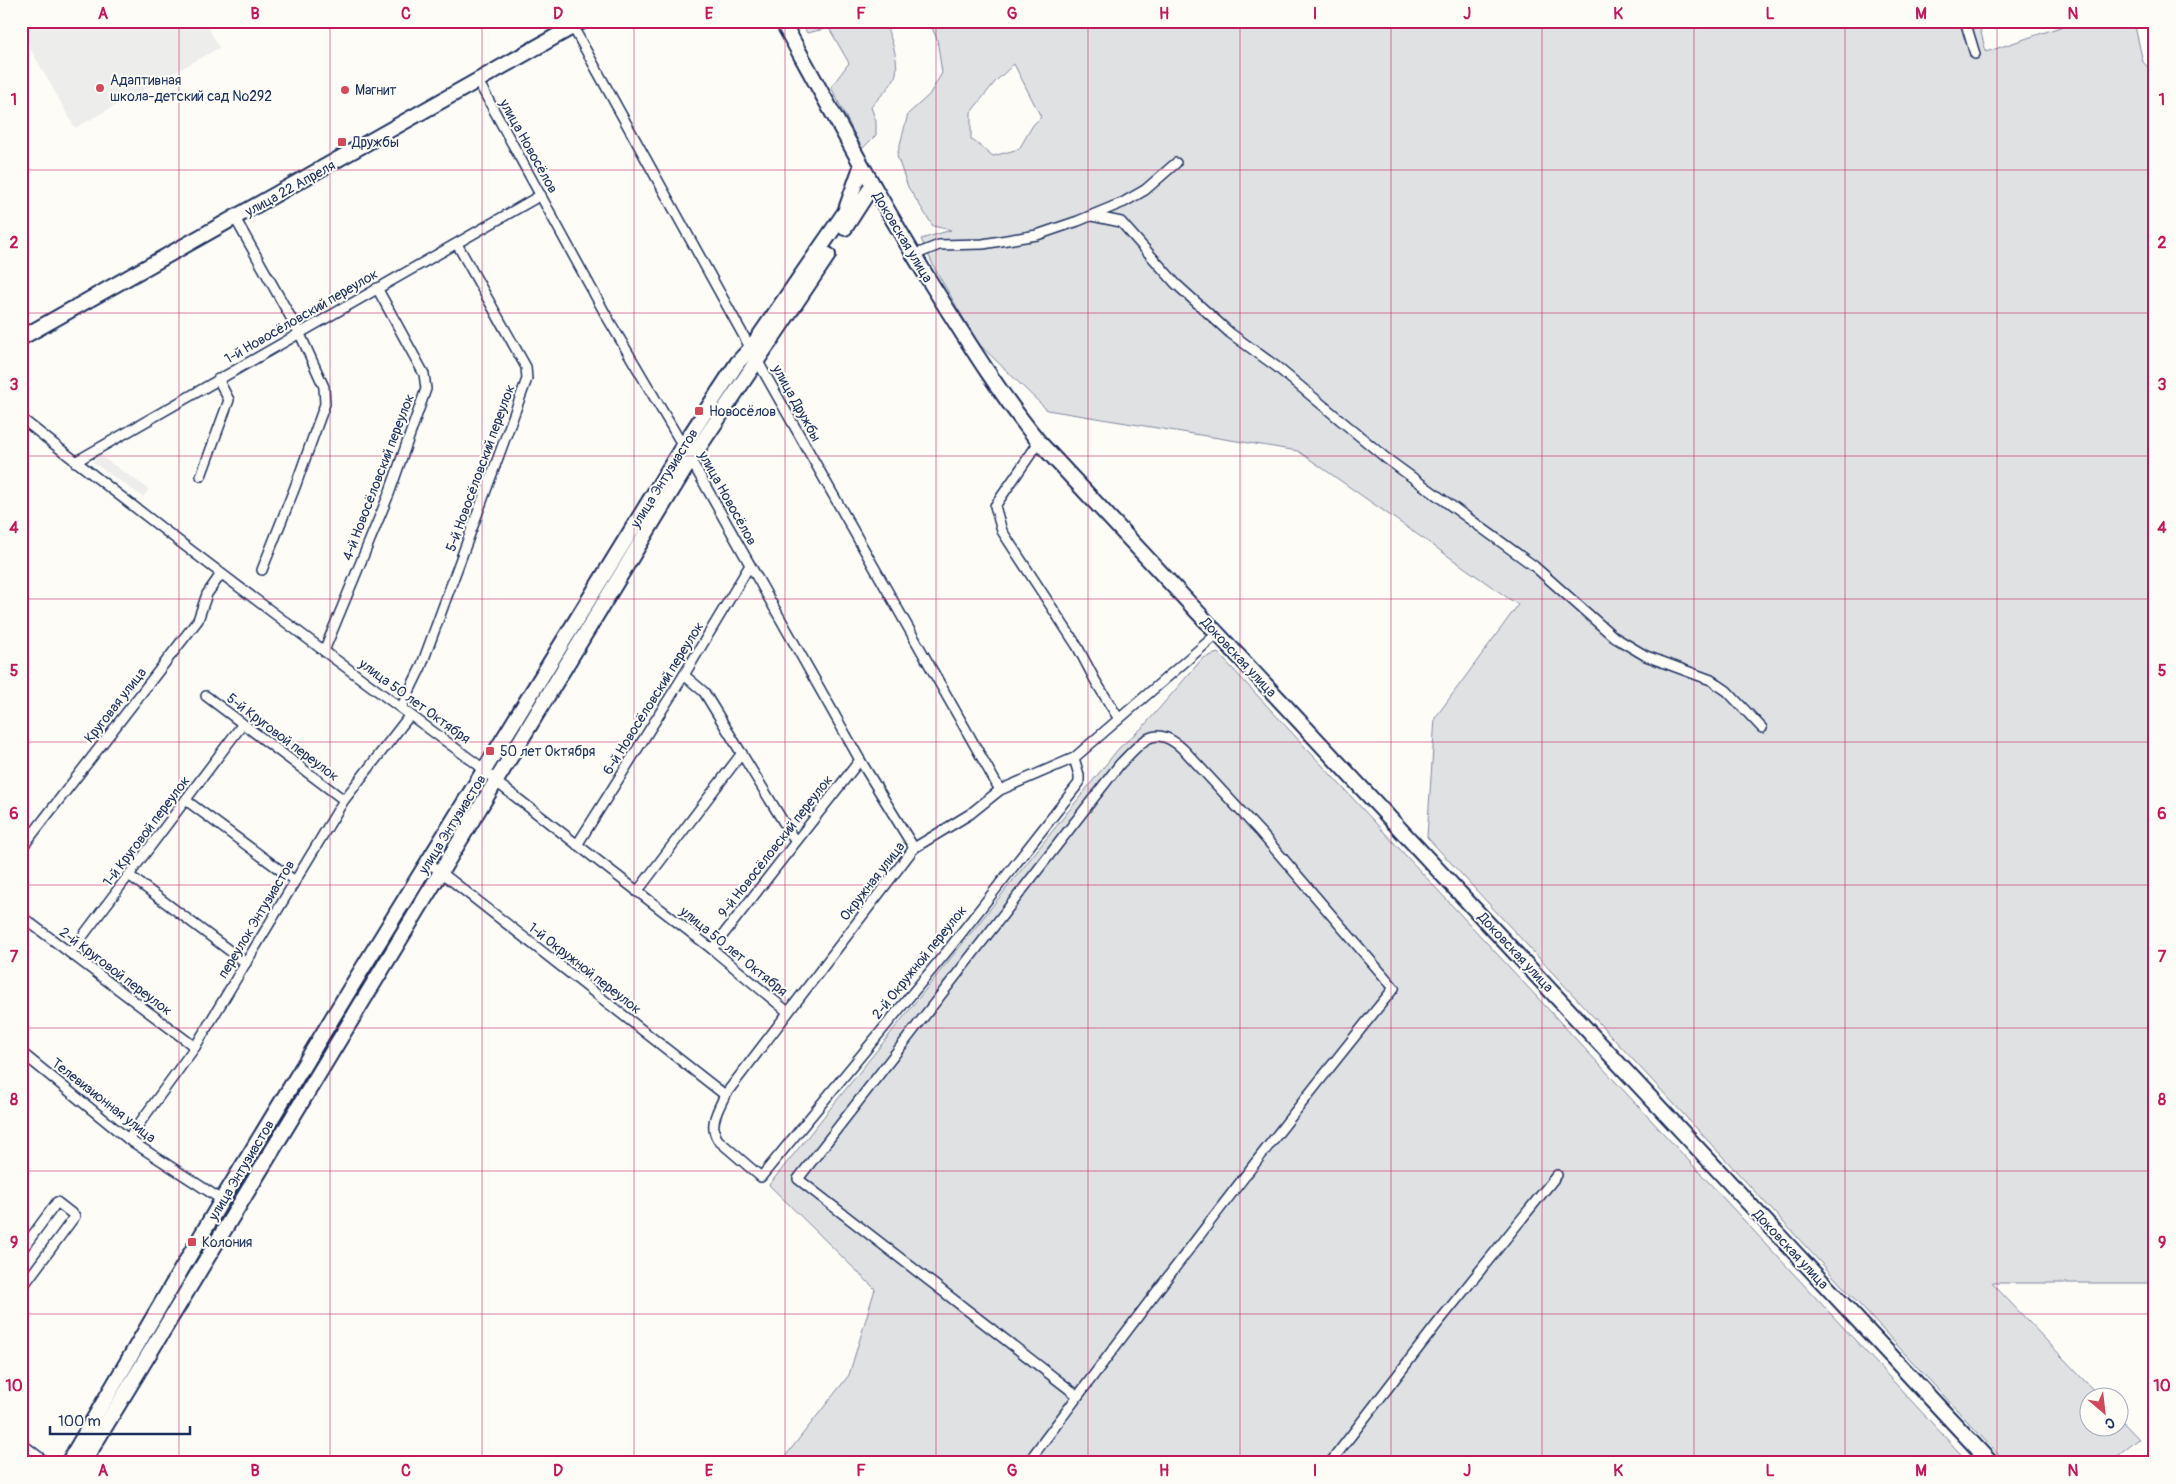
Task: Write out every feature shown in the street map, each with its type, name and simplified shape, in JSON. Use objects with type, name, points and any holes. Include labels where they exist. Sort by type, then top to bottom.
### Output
[{"type":"main road","name":"Доковская улица","points":[[782,21],[861,167],[914,255],[980,362],[1039,442],[1456,887],[1991,1463]]},
{"type":"main road","name":"улица 22 Апреля","points":[[21,338],[578,24]]},
{"type":"main road","name":"улица Энтузиастов","points":[[83,1463],[754,354],[845,212],[861,167]]},
{"type":"main road","name":"улица Энтузиастов","points":[[68,1463],[222,1200],[683,446],[738,362],[754,354],[872,186]]},
{"type":"street","points":[[1965,21],[1975,54]]},
{"type":"street","name":"улица Дружбы","points":[[578,24],[754,354],[1000,790]]},
{"type":"street","name":"улица Новосёлов","points":[[478,81],[607,317],[691,459],[860,760],[914,848]]},
{"type":"street","points":[[914,255],[939,245],[982,244],[1037,235],[1092,216],[1124,202],[1145,190],[1176,163]]},
{"type":"street","name":"1-й Новосёловский переулок","points":[[75,462],[541,195]]},
{"type":"street","points":[[1092,216],[1121,222],[1176,284],[1230,333],[1277,367],[1387,459],[1534,566],[1614,637],[1646,656],[1711,680],[1727,691],[1762,728]]},
{"type":"street","points":[[235,218],[300,334],[324,387],[325,404],[262,570]]},
{"type":"street","name":"5-й Новосёловский переулок","points":[[401,708],[421,667],[527,379],[526,367],[457,244]]},
{"type":"street","name":"4-й Новосёловский переулок","points":[[324,651],[389,494],[426,389],[424,374],[377,288]]},
{"type":"street","points":[[202,476],[229,400],[218,379]]},
{"type":"street","name":"улица 50 лет Октября","points":[[21,418],[221,574],[485,770],[495,781],[712,949],[788,1012]]},
{"type":"street","points":[[1039,442],[995,506],[1002,531],[1077,646],[1119,720]]},
{"type":"street","name":"6-й Новосёловский переулок","points":[[577,845],[684,675],[750,565]]},
{"type":"street","name":"Круговая улица","points":[[21,849],[198,620],[207,594],[221,574]]},
{"type":"street","name":"Окружная улица","points":[[762,1177],[718,1140],[713,1133],[712,1124],[725,1095],[914,848],[970,814],[1000,790],[1074,758],[1217,634]]},
{"type":"street","points":[[684,675],[704,692],[794,841]]},
{"type":"street","name":"5-й Круговой переулок","points":[[206,696],[344,800]]},
{"type":"street","name":"переулок Энтузиастов","points":[[128,1139],[194,1047],[344,800],[410,715]]},
{"type":"street","name":"1-й Круговой переулок","points":[[70,953],[187,801],[242,725]]},
{"type":"street","points":[[1027,1463],[1078,1396],[1195,1241],[1394,988],[1261,833],[1185,751],[1173,740],[1162,735],[1151,737],[1138,746],[1120,764],[798,1179],[1078,1396]]},
{"type":"street","points":[[637,892],[742,753]]},
{"type":"street","name":"2-й Окружной переулок","points":[[762,1177],[948,950],[1079,784],[1079,775],[1074,758]]},
{"type":"street","name":"9-й Новосёловский переулок","points":[[712,949],[794,841],[860,760]]},
{"type":"street","points":[[187,801],[295,881]]},
{"type":"street","name":"1-й Окружной переулок","points":[[428,862],[725,1095]]},
{"type":"street","points":[[130,876],[246,963]]},
{"type":"street","name":"2-й Круговой переулок","points":[[21,916],[194,1047]]},
{"type":"street","name":"Телевизионная улица","points":[[21,1052],[128,1139],[222,1200]]},
{"type":"street","points":[[1330,1463],[1437,1324],[1557,1176]]},
{"type":"street","points":[[21,1251],[58,1202],[74,1216],[21,1289]]},
{"type":"street","points":[[21,1443],[47,1463]]},
{"type":"shaded area","name":"Адаптивная школа-детский сад №292","points":[[21,21],[205,21],[219,48],[75,128],[21,32]]},
{"type":"shaded area","points":[[800,21],[884,21],[896,58],[896,73],[889,86],[871,107],[876,121],[876,135],[862,149],[831,87],[849,63],[829,28],[807,33]]},
{"type":"shaded area","points":[[929,21],[1978,21],[1986,52],[2072,23],[2136,21],[2135,26],[2143,62],[2155,75],[2155,1283],[1992,1283],[2090,1386],[2078,1386],[2078,1436],[2128,1436],[2128,1427],[2139,1439],[2109,1463],[2006,1463],[1427,837],[1435,718],[1518,605],[1298,451],[1047,410],[978,343],[936,271],[921,239],[951,230],[933,226],[908,187],[897,156],[908,114],[929,95],[942,73],[937,39]],"holes":[[[1014,64],[1041,117],[1033,125],[1019,149],[993,156],[971,139],[971,112],[995,82]]]},
{"type":"shaded area","points":[[98,454],[149,489],[143,497],[92,462]]},
{"type":"shaded area","points":[[1218,653],[1969,1463],[780,1463],[849,1375],[875,1289],[769,1185],[1119,748],[1143,727],[1203,658]]},
{"type":"place","name":"Адаптивная школа-детский сад №292","points":[[100,88]]},
{"type":"place","name":"Магнит","points":[[345,90]]},
{"type":"place","name":"Дружбы","points":[[342,142]]},
{"type":"place","name":"Новосёлов","points":[[699,411]]},
{"type":"place","name":"50 лет Октября","points":[[490,751]]},
{"type":"place","name":"Колония","points":[[192,1242]]}]
